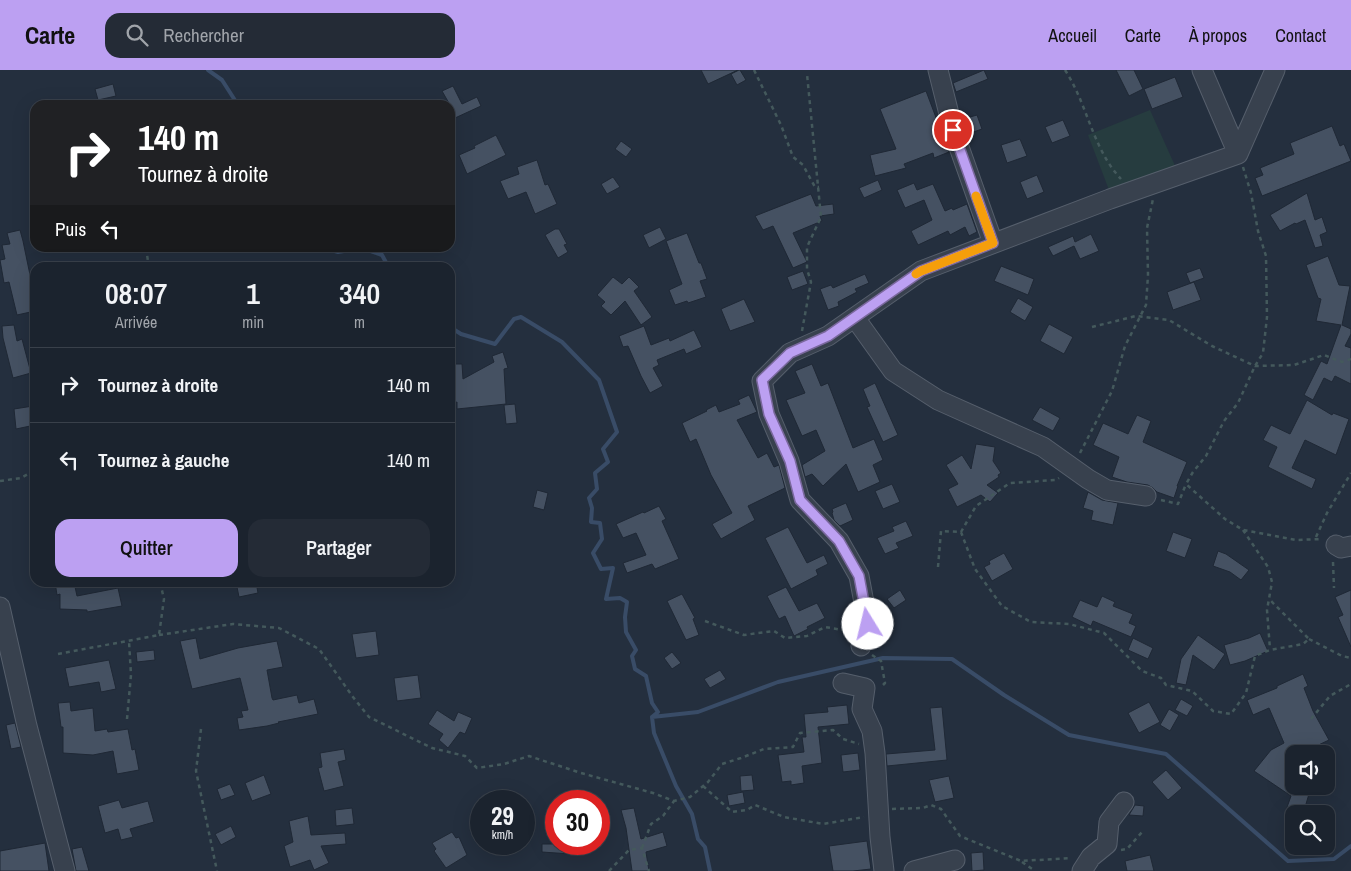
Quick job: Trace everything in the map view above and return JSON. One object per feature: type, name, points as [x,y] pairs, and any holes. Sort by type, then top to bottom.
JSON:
[{"type":"street","points":[[938,70],[953,130],[993,243]]},
{"type":"street","points":[[1202,70],[1238,154]]},
{"type":"street","points":[[861,646],[868,624],[859,576],[839,541],[800,500],[790,461],[769,414],[762,380],[790,353],[828,336],[921,271],[1132,191],[1238,154],[1275,70]]},
{"type":"street","points":[[855,318],[893,371],[938,400],[1043,448],[1107,490],[1146,496]]},
{"type":"street","points":[[0,608],[6,662],[65,871]]},
{"type":"street","points":[[843,683],[865,688],[862,709],[872,731],[875,750],[878,813],[884,871]]},
{"type":"street","points":[[1087,864],[1107,844],[1109,822],[1124,802]]},
{"type":"street","points":[[914,871],[955,860]]},
{"type":"path","points":[[754,70],[781,125],[793,157],[803,165],[815,187],[818,188]]},
{"type":"path","points":[[1065,70],[1078,93],[1100,150],[1116,173],[1132,191]]},
{"type":"path","points":[[794,351],[804,327],[811,282],[807,269],[806,247],[821,217],[807,74]]},
{"type":"path","points":[[1146,496],[1178,504],[1186,484],[1206,456],[1224,421],[1238,403],[1263,353],[1267,317],[1266,256],[1258,231],[1251,193],[1238,154]]},
{"type":"path","points":[[1141,316],[1146,306],[1148,276],[1147,228],[1156,183]]},
{"type":"path","points":[[1092,327],[1136,316],[1169,320],[1212,346],[1255,366],[1294,365],[1324,355],[1342,362],[1351,360]]},
{"type":"path","points":[[0,481],[21,478],[30,473]]},
{"type":"path","points":[[1316,538],[1327,513],[1351,473]]},
{"type":"path","points":[[1186,484],[1225,519],[1243,530],[1296,540],[1320,538],[1343,545],[1332,557],[1334,588]]},
{"type":"path","points":[[1243,530],[1268,567],[1272,582],[1267,610],[1270,650]]},
{"type":"path","points":[[960,532],[975,569],[1002,606],[1031,622],[1069,624],[1104,633],[1142,671],[1161,678],[1166,685],[1192,691],[1213,711],[1231,714],[1246,693],[1255,656],[1270,650],[1303,644],[1309,639]]},
{"type":"path","points":[[159,635],[164,599],[161,587]]},
{"type":"path","points":[[1269,599],[1309,639],[1342,656],[1351,658]]},
{"type":"path","points":[[705,621],[744,635],[774,631],[785,638],[807,636],[826,627],[854,631],[864,651],[881,661],[885,683],[878,690],[865,688]]},
{"type":"path","points":[[58,654],[159,635],[233,624],[280,628],[320,649],[370,718],[432,748],[465,756],[477,768],[504,764],[529,756],[674,801],[690,797],[708,782],[722,764],[764,749],[793,747],[800,733],[833,730],[843,739],[875,750]]},
{"type":"path","points":[[127,719],[132,675],[129,641]]},
{"type":"path","points":[[1311,719],[1330,696],[1351,685]]},
{"type":"path","points":[[201,729],[196,771],[217,871]]},
{"type":"path","points":[[703,786],[732,812],[747,810],[755,805],[784,817],[823,824],[878,813],[923,808],[931,805],[941,809],[960,836],[1021,861],[1034,871]]},
{"type":"path","points":[[649,871],[642,848],[651,824],[663,816],[674,801]]},
{"type":"path","points":[[1118,851],[1127,849],[1142,832]]},
{"type":"path","points":[[609,871],[629,850],[642,848]]},
{"type":"path","points":[[1021,861],[1087,864]]},
{"type":"green space","points":[[1150,110],[1176,168],[1109,190],[1088,135]]},
{"type":"building","points":[[701,70],[738,70],[708,84]]},
{"type":"building","points":[[739,70],[746,80],[737,85],[731,74]]},
{"type":"building","points":[[984,70],[988,79],[956,92],[953,83]]},
{"type":"building","points":[[1116,70],[1134,70],[1143,89],[1129,96]]},
{"type":"building","points":[[1175,77],[1183,97],[1152,109],[1144,89]]},
{"type":"building","points":[[113,84],[116,96],[98,100],[95,89]]},
{"type":"building","points":[[453,86],[462,104],[477,97],[481,106],[455,118],[455,100],[447,100],[442,91]]},
{"type":"building","points":[[926,91],[949,152],[934,158],[933,153],[904,164],[906,168],[875,176],[870,155],[896,149],[880,109]]},
{"type":"building","points":[[977,115],[982,129],[968,134],[963,119]]},
{"type":"building","points":[[1063,120],[1070,136],[1052,143],[1045,127]]},
{"type":"building","points":[[1332,126],[1340,146],[1344,144],[1351,161],[1262,196],[1255,178],[1263,175],[1260,168],[1294,154],[1290,143]]},
{"type":"building","points":[[496,135],[506,155],[467,174],[459,155]]},
{"type":"building","points":[[1020,139],[1027,156],[1007,163],[1001,145]]},
{"type":"building","points":[[621,141],[632,149],[626,157],[615,149]]},
{"type":"building","points":[[537,160],[545,185],[548,184],[557,204],[535,214],[526,192],[508,199],[500,181],[519,174],[517,167]]},
{"type":"building","points":[[1037,175],[1044,192],[1027,199],[1020,182]]},
{"type":"building","points":[[613,177],[620,187],[607,194],[601,184]]},
{"type":"building","points":[[878,180],[882,190],[864,198],[859,188]]},
{"type":"building","points":[[914,183],[917,190],[933,184],[945,211],[967,204],[977,232],[969,236],[965,227],[950,235],[948,231],[918,245],[911,231],[932,220],[924,200],[905,208],[897,190]]},
{"type":"building","points":[[1307,193],[1315,220],[1322,217],[1327,232],[1320,235],[1323,246],[1315,248],[1305,220],[1280,231],[1270,215]]},
{"type":"building","points":[[811,194],[816,206],[833,204],[834,214],[820,216],[822,221],[793,233],[807,262],[793,268],[773,226],[763,230],[755,216]]},
{"type":"building","points":[[660,227],[666,239],[649,248],[643,235]]},
{"type":"building","points":[[555,229],[559,229],[567,244],[564,245],[568,252],[558,258],[545,235]]},
{"type":"building","points":[[20,230],[30,275],[30,312],[17,315],[9,282],[4,283],[0,260],[5,259],[2,245],[10,244],[7,233]]},
{"type":"building","points":[[687,233],[707,279],[700,281],[706,297],[675,305],[669,290],[682,284],[666,241]]},
{"type":"building","points":[[1091,234],[1099,251],[1080,259],[1074,246],[1053,256],[1048,247],[1073,236],[1075,242]]},
{"type":"building","points":[[1328,256],[1339,285],[1350,286],[1342,325],[1351,329],[1351,334],[1345,346],[1351,348],[1351,384],[1335,376],[1332,382],[1324,378],[1313,400],[1304,395],[1321,361],[1327,364],[1341,325],[1316,321],[1321,299],[1318,298],[1306,265]]},
{"type":"building","points":[[1001,266],[1034,279],[1028,295],[994,281]]},
{"type":"building","points":[[1200,268],[1204,278],[1190,283],[1186,273]]},
{"type":"building","points":[[803,271],[808,284],[792,290],[787,277]]},
{"type":"building","points":[[865,274],[869,283],[855,289],[857,292],[838,302],[839,306],[828,310],[820,289],[831,285],[833,288]]},
{"type":"building","points":[[613,277],[622,284],[629,277],[639,287],[634,291],[652,317],[641,325],[625,301],[611,315],[601,306],[605,302],[597,295]]},
{"type":"building","points":[[1194,282],[1201,300],[1173,310],[1167,292]]},
{"type":"building","points":[[1018,298],[1033,307],[1025,321],[1010,312]]},
{"type":"building","points":[[744,299],[755,322],[730,331],[721,309]]},
{"type":"building","points":[[1049,324],[1073,337],[1064,354],[1040,341]]},
{"type":"building","points":[[14,325],[17,341],[22,339],[30,373],[13,378],[3,338],[2,326]]},
{"type":"building","points":[[644,326],[651,345],[669,338],[670,341],[694,330],[702,347],[686,354],[684,349],[657,360],[659,365],[653,368],[663,386],[650,393],[628,346],[623,347],[619,336]]},
{"type":"building","points":[[503,352],[508,368],[504,369],[506,404],[457,409],[457,402],[455,403],[455,364],[462,364],[463,379],[494,362],[492,356]]},
{"type":"building","points":[[812,364],[821,386],[828,383],[853,448],[874,439],[883,460],[873,465],[880,482],[858,492],[846,464],[823,486],[812,474],[805,477],[802,465],[825,451],[816,430],[802,436],[786,400],[805,393],[795,371]]},
{"type":"building","points":[[875,383],[898,435],[883,442],[867,407],[870,406],[863,389]]},
{"type":"building","points":[[749,395],[757,412],[737,420],[758,458],[767,453],[774,467],[779,465],[785,488],[748,506],[755,520],[721,539],[712,524],[732,513],[711,475],[696,439],[690,442],[682,423],[716,405],[719,412],[740,404],[738,400]]},
{"type":"building","points":[[1307,400],[1332,415],[1333,413],[1349,419],[1336,455],[1305,440],[1292,468],[1316,479],[1312,489],[1268,467],[1277,447],[1263,440],[1271,425],[1290,434]]},
{"type":"building","points":[[515,404],[517,423],[506,424],[504,405]]},
{"type":"building","points":[[30,406],[30,426],[16,429],[14,409]]},
{"type":"building","points":[[1040,407],[1060,418],[1053,431],[1032,420]]},
{"type":"building","points":[[1137,415],[1151,421],[1143,442],[1187,462],[1174,498],[1157,492],[1148,485],[1127,482],[1112,477],[1119,457],[1093,445],[1103,423],[1128,434]]},
{"type":"building","points":[[976,444],[995,447],[993,461],[1001,473],[998,475],[999,477],[987,485],[998,493],[990,502],[981,495],[957,507],[948,489],[958,484],[946,465],[962,455],[971,469]]},
{"type":"building","points":[[892,484],[900,502],[883,509],[875,491]]},
{"type":"building","points":[[537,490],[548,493],[544,510],[533,507]]},
{"type":"building","points":[[1088,492],[1102,500],[1118,503],[1113,525],[1091,520],[1093,511],[1083,508]]},
{"type":"building","points":[[846,503],[853,520],[840,526],[834,520],[832,509]]},
{"type":"building","points":[[659,506],[666,519],[662,521],[679,559],[655,569],[652,564],[627,573],[623,563],[646,555],[636,533],[623,538],[616,524]]},
{"type":"building","points":[[906,521],[913,536],[896,543],[899,548],[885,554],[877,538],[894,531],[892,527]]},
{"type":"building","points":[[788,527],[807,563],[824,555],[828,564],[816,570],[818,575],[791,589],[765,538]]},
{"type":"building","points":[[1173,532],[1192,539],[1185,558],[1166,551]]},
{"type":"building","points":[[1218,551],[1226,554],[1249,570],[1241,580],[1230,572],[1213,566]]},
{"type":"building","points":[[1004,553],[1013,569],[992,581],[984,567],[990,564],[989,561]]},
{"type":"building","points":[[56,587],[75,587],[77,596],[118,588],[122,606],[87,612],[87,610],[60,609],[60,594],[57,595]]},
{"type":"building","points":[[237,587],[257,587],[258,593],[239,597]]},
{"type":"building","points":[[786,587],[799,611],[817,603],[825,618],[794,636],[785,616],[779,619],[767,596]]},
{"type":"building","points":[[900,590],[906,600],[894,608],[887,599]]},
{"type":"building","points":[[1351,590],[1351,647],[1338,617],[1343,615],[1335,597]]},
{"type":"building","points":[[682,594],[695,618],[693,619],[699,635],[686,640],[667,601]]},
{"type":"building","points":[[1102,596],[1115,602],[1113,606],[1133,614],[1129,623],[1136,626],[1131,637],[1093,621],[1091,626],[1072,617],[1080,600],[1097,607]]},
{"type":"building","points":[[376,631],[379,655],[356,658],[352,634]]},
{"type":"building","points":[[1260,633],[1268,651],[1230,665],[1224,645]]},
{"type":"building","points":[[1198,635],[1225,654],[1214,670],[1193,655],[1186,685],[1176,683],[1181,659]]},
{"type":"building","points":[[196,638],[200,659],[238,648],[277,641],[283,667],[267,670],[273,700],[297,695],[299,703],[314,699],[318,714],[267,726],[239,730],[237,718],[243,717],[241,711],[248,710],[240,678],[192,689],[180,641]]},
{"type":"building","points":[[1133,638],[1153,648],[1148,659],[1128,650]]},
{"type":"building","points":[[154,650],[155,660],[137,662],[136,652]]},
{"type":"building","points":[[672,652],[681,663],[672,669],[664,658]]},
{"type":"building","points":[[109,660],[116,689],[101,692],[99,682],[69,687],[65,668]]},
{"type":"building","points":[[720,670],[726,679],[710,688],[704,679]]},
{"type":"building","points":[[1303,674],[1308,686],[1304,688],[1313,711],[1329,740],[1318,745],[1285,745],[1285,792],[1254,771],[1271,750],[1284,743],[1269,708],[1253,715],[1247,700],[1277,688],[1277,686]]},
{"type":"building","points":[[418,675],[421,698],[397,701],[394,678]]},
{"type":"building","points":[[1181,699],[1193,706],[1187,716],[1175,710]]},
{"type":"building","points":[[70,702],[71,711],[93,708],[95,731],[107,729],[108,732],[128,729],[132,750],[135,749],[139,770],[117,774],[113,751],[93,755],[63,753],[63,727],[61,727],[58,703]]},
{"type":"building","points":[[1149,702],[1160,722],[1139,733],[1128,713]]},
{"type":"building","points":[[847,705],[849,724],[818,727],[822,763],[802,766],[804,783],[791,785],[791,781],[782,782],[778,755],[804,752],[802,737],[806,737],[804,714],[828,712],[827,707]]},
{"type":"building","points":[[942,707],[947,760],[887,766],[886,754],[935,750],[930,708]]},
{"type":"building","points":[[1169,709],[1179,715],[1170,731],[1160,725]]},
{"type":"building","points":[[437,710],[454,721],[458,712],[472,718],[465,734],[460,732],[448,748],[439,740],[443,734],[428,724]]},
{"type":"building","points":[[15,723],[21,747],[11,749],[6,725]]},
{"type":"building","points":[[344,749],[346,760],[338,762],[344,786],[324,791],[318,768],[322,767],[320,753]]},
{"type":"building","points":[[858,753],[860,770],[843,772],[841,755]]},
{"type":"building","points":[[1166,770],[1182,788],[1168,800],[1152,782]]},
{"type":"building","points":[[264,775],[271,794],[252,801],[245,783]]},
{"type":"building","points":[[752,775],[754,790],[741,791],[740,776]]},
{"type":"building","points":[[949,776],[954,798],[935,802],[929,780]]},
{"type":"building","points":[[230,784],[235,795],[221,800],[217,789]]},
{"type":"building","points":[[743,792],[745,803],[729,806],[727,795]]},
{"type":"building","points":[[1290,795],[1309,795],[1306,805],[1288,805],[1291,796]]},
{"type":"building","points":[[119,800],[122,808],[148,801],[154,822],[130,829],[133,837],[121,840],[118,829],[105,833],[98,806]]},
{"type":"building","points":[[1135,805],[1144,806],[1143,816],[1129,815]]},
{"type":"building","points":[[352,808],[354,824],[336,826],[335,810]]},
{"type":"building","points":[[634,808],[641,839],[663,832],[667,846],[646,852],[649,871],[632,871],[626,828],[621,810]]},
{"type":"building","points":[[308,816],[311,835],[345,833],[346,844],[321,846],[329,863],[314,870],[310,860],[290,867],[284,846],[293,842],[289,821]]},
{"type":"building","points":[[231,826],[236,837],[221,845],[215,834]]},
{"type":"building","points":[[452,832],[456,838],[459,837],[467,855],[446,868],[434,851],[436,849],[432,843]]},
{"type":"building","points":[[867,841],[871,869],[833,871],[829,846]]},
{"type":"building","points":[[45,843],[49,871],[0,871],[0,851]]},
{"type":"building","points":[[542,844],[545,844],[545,852],[542,852]]},
{"type":"building","points":[[82,847],[89,871],[76,871],[72,849]]},
{"type":"building","points":[[983,852],[984,870],[972,871],[971,853]]},
{"type":"building","points":[[1150,855],[1154,871],[1127,871],[1125,861]]},
{"type":"waterway","points":[[208,70],[222,80],[235,100]]},
{"type":"waterway","points":[[373,252],[382,255],[386,262]]},
{"type":"waterway","points":[[455,330],[461,334],[495,344],[514,319],[521,317],[562,342],[599,380],[617,432],[603,449],[608,462],[595,473],[597,489],[589,498],[592,508],[591,522],[600,523],[602,539],[593,553],[601,569],[613,568],[606,599],[620,598],[627,602],[626,632],[636,650],[632,656],[635,669],[646,676],[652,703],[658,712],[652,717],[654,733],[676,786],[692,814],[698,839],[705,847],[710,871]]},
{"type":"waterway","points":[[652,717],[698,712],[778,682],[883,658],[952,659],[1004,695],[1069,735],[1166,754],[1288,861],[1334,859],[1351,846]]},
{"type":"slow traffic","points":[[916,274],[993,243],[976,196]]},
{"type":"route","points":[[868,624],[859,576],[839,541],[800,500],[790,461],[769,414],[762,380],[790,353],[828,336],[921,271],[993,243],[953,130]]}]
